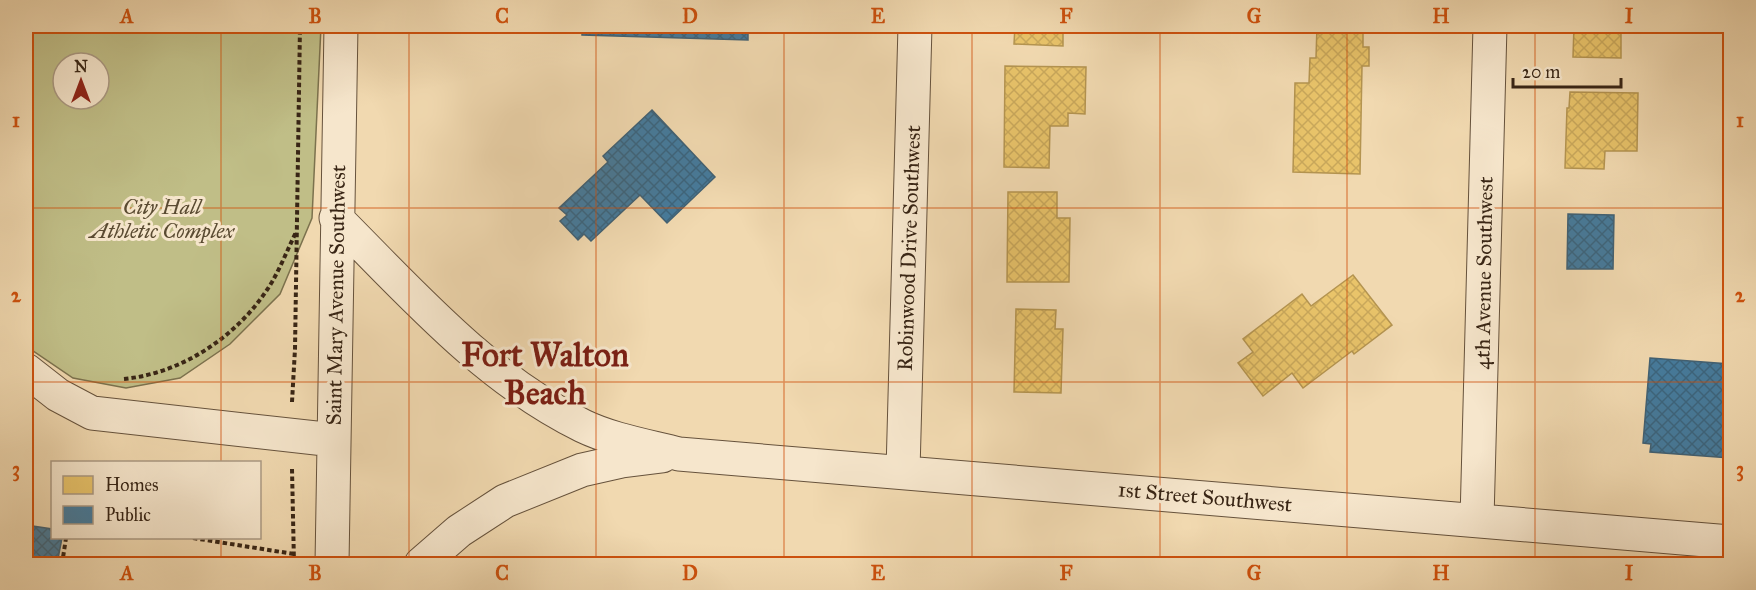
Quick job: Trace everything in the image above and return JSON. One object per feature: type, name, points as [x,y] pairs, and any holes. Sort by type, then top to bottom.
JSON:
[{"type":"street","name":"Saint Mary Avenue Southwest","points":[[332,564],[341,26]]},
{"type":"street","name":"Robinwood Drive Southwest","points":[[903,471],[915,26]]},
{"type":"street","name":"4th Avenue Southwest","points":[[1477,520],[1490,26]]},
{"type":"street","name":"1st Street Southwest","points":[[336,218],[433,315],[494,370],[527,394],[584,427],[623,440],[679,454],[1731,542]]},
{"type":"street","points":[[26,370],[58,395],[92,413],[334,440]]},
{"type":"street","name":"1st Street Southwest","points":[[421,564],[459,531],[506,501],[582,470],[622,461],[679,454]]},
{"type":"path","points":[[294,564],[291,435],[296,349],[300,26]]},
{"type":"path","points":[[117,379],[170,369],[219,341],[245,316],[271,283],[297,230]]},
{"type":"path","points":[[62,564],[66,539]]},
{"type":"path","points":[[205,539],[294,554]]},
{"type":"green space","name":"City Hall Athletic Complex","points":[[26,26],[321,26],[312,218],[280,294],[230,344],[180,378],[126,388],[73,378],[26,346]]},
{"type":"building: Homes","points":[[1015,26],[1063,26],[1063,46],[1014,44]]},
{"type":"building: Homes","points":[[1317,26],[1363,26],[1363,47],[1369,47],[1369,66],[1362,66],[1360,174],[1293,172],[1295,83],[1309,83],[1310,58],[1316,58]]},
{"type":"building: Homes","points":[[1574,26],[1621,26],[1621,58],[1573,57]]},
{"type":"building: Homes","points":[[1005,66],[1086,67],[1085,114],[1068,113],[1068,126],[1050,126],[1049,168],[1004,167]]},
{"type":"building: Homes","points":[[1570,92],[1638,93],[1637,151],[1605,151],[1604,169],[1565,168],[1567,108],[1569,108]]},
{"type":"building: Homes","points":[[1008,192],[1057,192],[1057,218],[1070,218],[1069,282],[1007,282]]},
{"type":"building: Homes","points":[[1353,275],[1392,325],[1354,354],[1352,351],[1303,388],[1292,373],[1263,396],[1238,363],[1253,352],[1243,339],[1302,294],[1311,306]]},
{"type":"building: Homes","points":[[1016,309],[1056,310],[1055,329],[1063,329],[1061,393],[1014,392]]},
{"type":"building: Public","points":[[582,26],[748,26],[748,40],[582,35]]},
{"type":"building: Public","points":[[652,110],[715,177],[667,223],[640,195],[591,241],[584,234],[578,240],[560,221],[567,215],[559,208],[608,162],[603,156]]},
{"type":"building: Public","points":[[1568,214],[1614,215],[1613,269],[1567,269]]},
{"type":"building: Public","points":[[1650,358],[1730,364],[1730,458],[1650,452],[1651,444],[1643,443]]},
{"type":"building: Public","points":[[26,525],[51,529],[51,539],[62,539],[57,564],[26,564]]},
{"type":"district","name":"Fort Walton Beach","points":[[545,374]]}]
